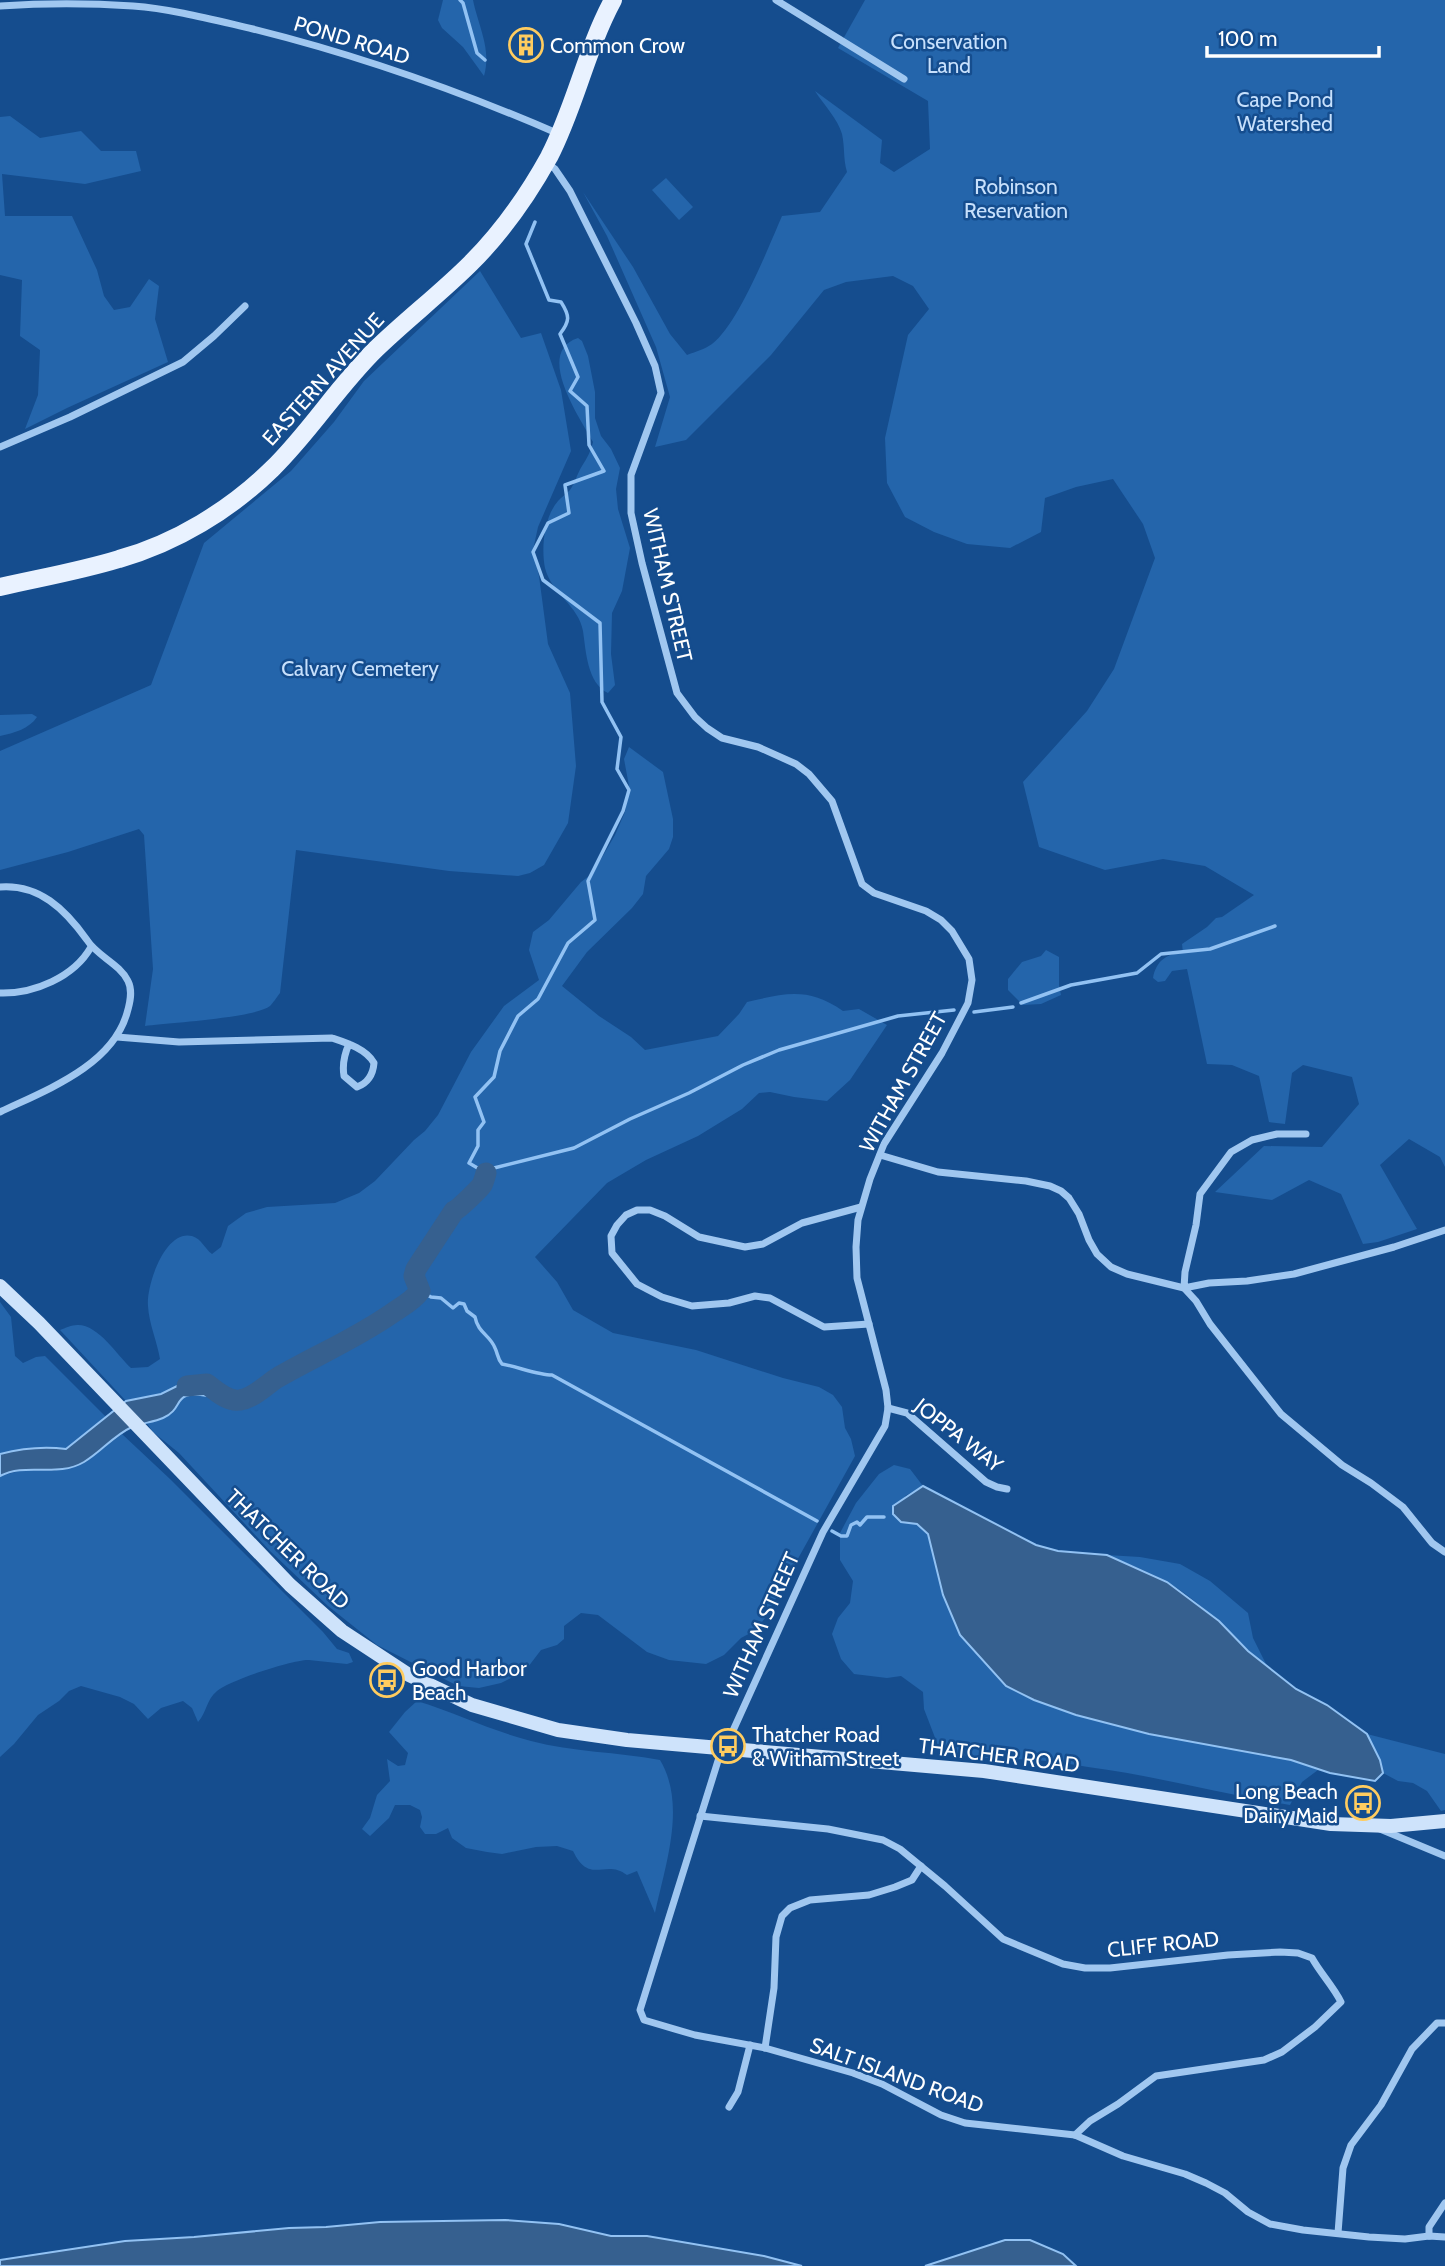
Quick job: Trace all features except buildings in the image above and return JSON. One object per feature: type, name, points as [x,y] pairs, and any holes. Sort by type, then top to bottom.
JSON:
[{"type":"main road","name":"EASTERN AVENUE","points":[[0,587],[119,559],[159,545],[205,521],[248,491],[294,446],[375,349],[472,262],[513,213],[559,134],[584,65],[613,0]]},
{"type":"main road","name":"THATCHER ROAD","points":[[0,1286],[320,1613],[409,1675],[472,1705],[558,1730],[627,1740],[984,1771],[1331,1824],[1373,1826],[1445,1821]]},
{"type":"street","points":[[776,0],[904,79]]},
{"type":"street","name":"POND ROAD","points":[[0,6],[133,6],[239,26],[331,51],[455,92],[559,134]]},
{"type":"street","name":"WITHAM STREET","points":[[545,162],[555,169],[570,191],[625,299],[655,366],[661,393],[631,475],[631,513],[677,693],[695,717],[722,738],[758,747],[796,764],[809,774],[832,801],[862,884],[874,893],[926,911],[941,920],[952,931],[970,959],[972,980],[968,1003],[942,1053],[884,1144],[858,1220],[857,1278],[887,1390],[885,1426],[823,1532],[732,1735],[722,1748]]},
{"type":"street","points":[[0,447],[70,417],[183,362],[245,306]]},
{"type":"street","points":[[0,887],[22,887],[35,891],[66,915],[91,947],[127,979],[130,1002],[117,1037],[104,1051],[60,1082],[0,1112]]},
{"type":"street","points":[[0,993],[19,993],[75,968],[91,947]]},
{"type":"street","points":[[117,1037],[179,1042],[322,1037],[349,1044],[371,1058],[374,1063],[370,1078],[357,1087],[344,1076],[342,1067],[349,1044]]},
{"type":"street","points":[[1306,1134],[1277,1134],[1252,1140],[1231,1152],[1200,1194],[1184,1288],[1281,1414],[1342,1465],[1403,1507],[1432,1543],[1445,1552]]},
{"type":"street","points":[[880,1155],[938,1172],[1050,1186],[1069,1198],[1097,1254],[1111,1267],[1126,1274],[1184,1288],[1294,1274],[1445,1230]]},
{"type":"street","points":[[861,1207],[802,1223],[762,1244],[745,1247],[699,1237],[665,1216],[650,1210],[637,1210],[626,1215],[617,1225],[611,1236],[612,1253],[637,1283],[662,1297],[692,1306],[729,1303],[755,1296],[770,1298],[824,1327],[869,1324]]},
{"type":"street","name":"JOPPA WAY","points":[[888,1408],[907,1413],[986,1482],[1007,1489]]},
{"type":"street","name":"SALT ISLAND ROAD","points":[[722,1748],[640,2010],[644,2020],[695,2035],[765,2048],[882,2084],[941,2115],[965,2123],[1076,2135],[1123,2156],[1206,2183],[1270,2224],[1303,2230],[1405,2239],[1445,2237]]},
{"type":"street","name":"CLIFF ROAD","points":[[701,1816],[860,1834],[883,1840],[900,1849],[921,1866],[1003,1939],[1063,1964],[1085,1968],[1110,1968],[1228,1955],[1297,1953],[1312,1958],[1335,1991],[1340,2002],[1331,2013],[1282,2052],[1264,2060],[1156,2076],[1090,2121],[1076,2135]]},
{"type":"street","points":[[1373,1826],[1445,1856]]},
{"type":"street","points":[[765,2048],[774,1989],[776,1937],[782,1916],[790,1908],[810,1900],[869,1895],[895,1887],[912,1880],[921,1866]]},
{"type":"street","points":[[1338,2233],[1343,2168],[1351,2145],[1381,2105],[1412,2049],[1441,2023]]},
{"type":"street","points":[[729,2107],[738,2092],[750,2045]]},
{"type":"street","points":[[1429,2236],[1429,2227],[1445,2203]]},
{"type":"green space","points":[[443,0],[473,0],[485,47],[484,76],[463,47],[442,28],[438,20]]},
{"type":"green space","points":[[865,0],[1445,0],[1445,1167],[1440,1157],[1409,1139],[1380,1165],[1417,1229],[1363,1244],[1341,1194],[1309,1180],[1272,1200],[1215,1192],[1264,1146],[1322,1147],[1359,1104],[1352,1077],[1303,1065],[1292,1073],[1285,1124],[1269,1122],[1259,1076],[1232,1065],[1207,1064],[1187,969],[1172,971],[1165,981],[1158,982],[1153,978],[1163,959],[1183,953],[1182,944],[1216,918],[1222,917],[1254,895],[1205,866],[1163,859],[1105,870],[1039,847],[1023,782],[1087,711],[1114,669],[1155,558],[1143,524],[1113,479],[1076,487],[1045,498],[1041,532],[1010,548],[967,544],[934,532],[905,517],[887,483],[885,438],[908,335],[929,309],[913,286],[893,276],[846,282],[824,290],[771,355],[686,440],[655,447],[670,397],[656,347],[607,236],[583,192],[633,267],[670,334],[687,355],[712,344],[742,304],[782,216],[820,212],[847,172],[840,128],[815,91],[882,140],[880,163],[894,172],[930,149],[928,101],[838,48]]},
{"type":"green space","points":[[10,116],[40,138],[81,131],[101,151],[136,151],[141,171],[85,184],[2,174],[5,216],[72,216],[97,270],[104,296],[114,310],[130,307],[149,279],[159,286],[155,319],[168,362],[25,429],[38,395],[40,350],[20,336],[22,280],[0,275],[0,117]]},
{"type":"green space","points":[[666,178],[693,207],[679,220],[652,190]]},
{"type":"green space","name":"Calvary Cemetery","points":[[480,271],[521,338],[541,333],[561,390],[571,451],[538,527],[533,550],[548,644],[570,693],[576,766],[568,823],[544,865],[518,876],[449,871],[296,850],[280,993],[271,1005],[229,1017],[145,1026],[153,969],[144,835],[139,829],[0,870],[0,751],[151,685],[204,543],[291,471],[334,422],[364,381]]},
{"type":"green space","points":[[578,338],[588,356],[595,392],[595,418],[601,436],[620,468],[616,489],[618,509],[630,548],[622,591],[612,613],[611,654],[615,685],[608,693],[601,688],[592,674],[580,622],[548,577],[544,560],[545,533],[550,515],[558,501],[572,487],[593,442],[571,402],[560,371],[560,357],[565,346]]},
{"type":"green space","points":[[32,714],[37,717],[30,725],[0,736],[0,715]]},
{"type":"green space","points":[[629,747],[663,772],[673,819],[673,837],[669,849],[646,876],[643,894],[587,952],[562,986],[645,1050],[718,1036],[747,1002],[774,996],[808,995],[843,1011],[859,1009],[887,1025],[850,1080],[827,1101],[770,1092],[759,1093],[742,1109],[698,1136],[646,1160],[607,1183],[535,1257],[557,1282],[573,1310],[613,1333],[696,1350],[819,1387],[833,1395],[842,1407],[845,1428],[855,1456],[765,1618],[756,1630],[741,1638],[724,1655],[706,1664],[669,1660],[647,1652],[598,1615],[581,1613],[564,1626],[564,1639],[557,1645],[541,1650],[528,1667],[513,1677],[479,1688],[458,1686],[377,1645],[328,1606],[270,1551],[179,1453],[153,1432],[146,1422],[164,1418],[172,1413],[180,1399],[191,1394],[197,1376],[161,1394],[126,1401],[60,1330],[75,1325],[85,1326],[107,1341],[131,1368],[148,1367],[160,1359],[149,1313],[150,1286],[159,1261],[173,1241],[182,1236],[192,1236],[212,1254],[221,1247],[228,1226],[246,1213],[267,1207],[335,1203],[359,1193],[375,1181],[425,1131],[438,1115],[471,1052],[504,1006],[539,980],[529,950],[533,932],[549,920],[581,882],[593,873],[615,835],[625,812],[629,786],[624,759]]},
{"type":"green space","points":[[1046,950],[1059,957],[1061,995],[1041,1004],[1023,1005],[1008,990],[1008,979],[1022,962],[1041,956]]},
{"type":"green space","points":[[0,1302],[11,1317],[15,1356],[23,1363],[45,1356],[106,1417],[66,1450],[33,1448],[0,1454]]},
{"type":"green space","points":[[122,1434],[323,1632],[337,1649],[349,1653],[353,1662],[347,1664],[301,1661],[247,1677],[217,1691],[198,1722],[192,1708],[183,1701],[161,1708],[148,1719],[134,1704],[120,1697],[81,1686],[69,1691],[38,1715],[0,1757],[0,1476],[23,1470],[54,1471],[98,1452]]},
{"type":"green space","points":[[894,1465],[910,1469],[923,1486],[905,1496],[901,1522],[917,1524],[928,1534],[960,1635],[1006,1686],[1149,1734],[1291,1760],[1318,1770],[1302,1782],[1290,1805],[1113,1771],[1048,1761],[974,1757],[939,1748],[924,1709],[923,1692],[901,1676],[887,1678],[854,1674],[841,1659],[832,1634],[838,1618],[850,1603],[853,1581],[840,1560],[840,1533],[856,1503],[879,1474]]},
{"type":"green space","points":[[1107,1555],[1180,1564],[1210,1581],[1248,1613],[1253,1638],[1267,1666],[1181,1591],[1152,1574]]},
{"type":"green space","points":[[417,1701],[531,1741],[660,1760],[668,1778],[673,1816],[668,1856],[655,1913],[637,1871],[627,1875],[612,1869],[592,1869],[579,1861],[573,1851],[557,1846],[502,1854],[466,1848],[452,1838],[448,1828],[436,1834],[425,1834],[420,1827],[420,1810],[410,1805],[395,1805],[389,1818],[370,1836],[362,1829],[370,1818],[377,1795],[390,1781],[387,1759],[398,1766],[405,1765],[408,1753],[389,1732]]},
{"type":"green space","points":[[1367,1734],[1445,1754],[1445,1810],[1441,1811],[1427,1791],[1413,1783],[1398,1781],[1383,1773],[1380,1760]]},
{"type":"shaded area","points":[[197,1376],[210,1380],[215,1387],[207,1396],[183,1398],[170,1414],[125,1430],[84,1462],[63,1469],[20,1470],[0,1476],[0,1454],[33,1448],[66,1449],[126,1401],[161,1394]]},
{"type":"shaded area","points":[[923,1486],[1036,1545],[1058,1551],[1107,1555],[1167,1582],[1219,1621],[1248,1651],[1296,1689],[1327,1705],[1367,1734],[1380,1760],[1383,1773],[1375,1781],[1330,1773],[1291,1760],[1149,1734],[1076,1715],[1034,1700],[1006,1686],[960,1635],[943,1595],[928,1534],[917,1524],[901,1522],[893,1514],[893,1506]]},
{"type":"shaded area","points":[[505,2220],[559,2224],[611,2236],[647,2236],[764,2256],[802,2266],[0,2266],[0,2260],[125,2241],[380,2222]]},
{"type":"shaded area","points":[[1005,2240],[1030,2240],[1063,2254],[1076,2266],[925,2266]]},
{"type":"waterway","points":[[460,0],[477,53],[485,60]]},
{"type":"waterway","points":[[535,222],[526,244],[549,300],[561,302],[566,311],[567,322],[560,334],[578,377],[570,391],[587,406],[589,445],[604,471],[565,485],[569,513],[548,523],[533,552],[543,580],[600,623],[602,702],[621,737],[617,769],[629,790],[623,811],[588,881],[595,920],[568,943],[538,999],[518,1016],[500,1051],[494,1077],[475,1097],[484,1122],[478,1130],[478,1146],[469,1163],[486,1173],[494,1168],[574,1148],[779,1050],[898,1016],[954,1010]]},
{"type":"waterway","points":[[1021,1003],[1071,985],[1137,973],[1161,954],[1210,949],[1275,926]]},
{"type":"waterway","points":[[974,1012],[1013,1007]]},
{"type":"waterway","points":[[187,1386],[207,1384],[227,1398],[245,1399],[407,1304],[420,1291],[414,1276],[416,1269],[454,1211],[482,1185],[486,1173]]},
{"type":"waterway","points":[[420,1291],[431,1297],[441,1298],[453,1308],[459,1303],[464,1304],[493,1344],[502,1364],[552,1375],[817,1521]]},
{"type":"waterway","points":[[832,1531],[847,1536],[851,1525],[857,1522],[860,1525],[867,1517],[884,1517]]},
{"type":"place","name":"Common Crow","points":[[526,45]]},
{"type":"place","name":"Good Harbor Beach","points":[[387,1680]]},
{"type":"place","name":"Thatcher Road & Witham Street","points":[[728,1746]]},
{"type":"place","name":"Long Beach Dairy Maid","points":[[1363,1803]]},
{"type":"park label","name":"Conservation Land","points":[[949,53]]},
{"type":"park label","name":"Cape Pond Watershed","points":[[1285,111]]},
{"type":"park label","name":"Robinson Reservation","points":[[1016,198]]}]
